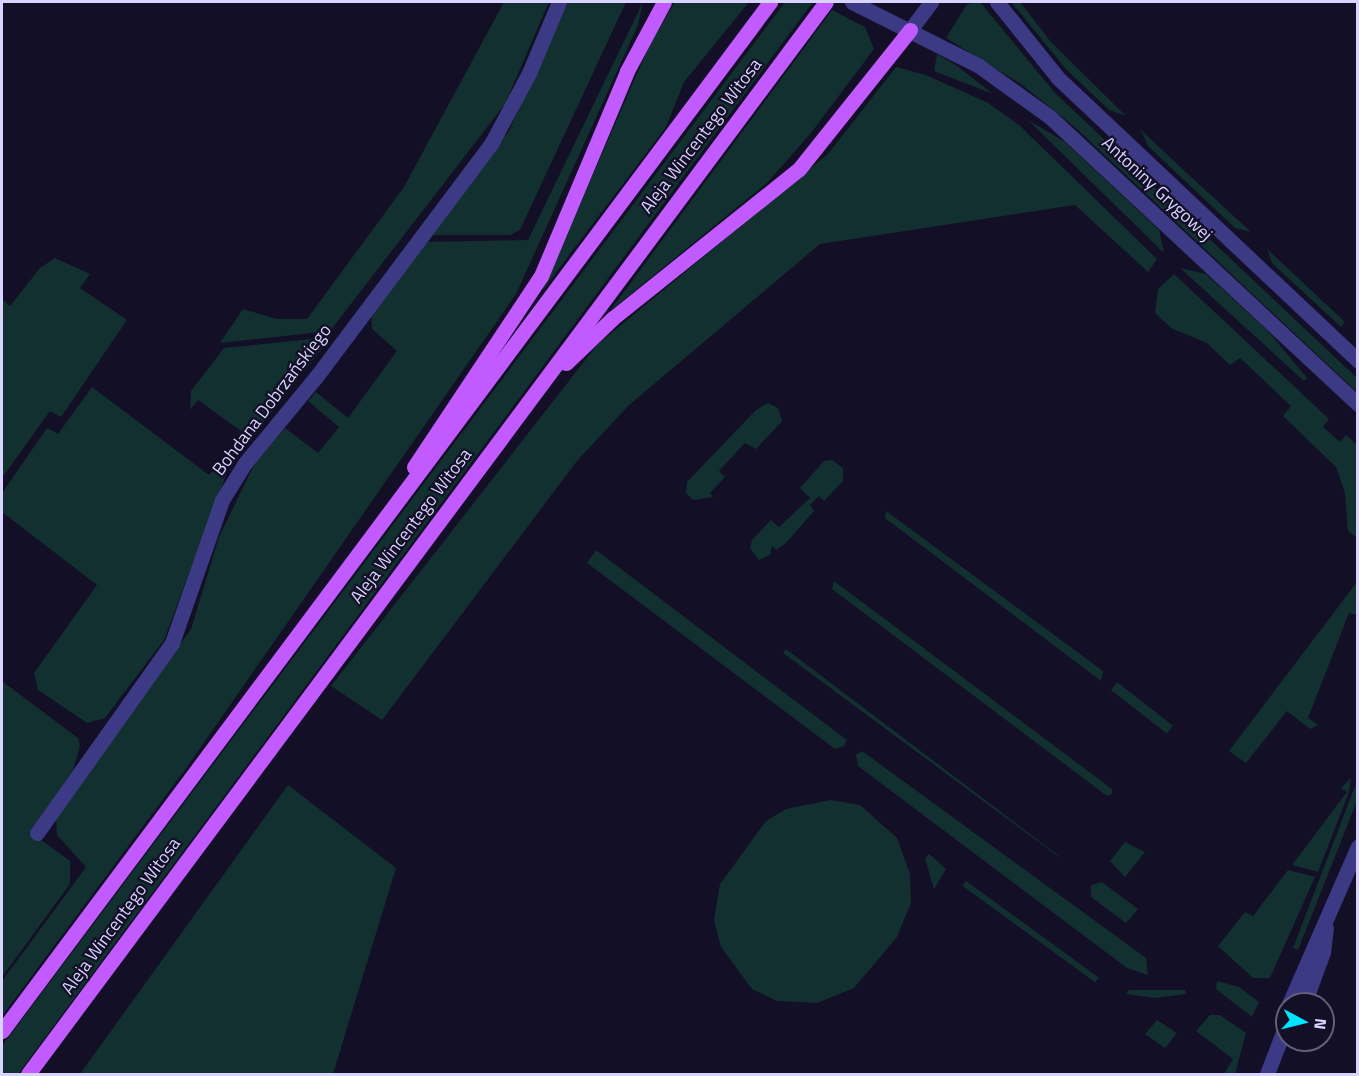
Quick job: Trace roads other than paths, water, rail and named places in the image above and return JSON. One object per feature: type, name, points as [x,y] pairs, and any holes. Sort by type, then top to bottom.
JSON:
[{"type":"main road","points":[[397,502],[427,442],[541,276],[627,71],[664,2]]},
{"type":"main road","name":"Aleja Wincentego Witosa","points":[[2,1031],[770,2]]},
{"type":"main road","name":"Aleja Wincentego Witosa","points":[[28,1074],[826,2]]},
{"type":"main road","points":[[533,394],[613,318],[799,169],[910,30]]},
{"type":"street","name":"Bohdana Dobrzańskiego","points":[[37,833],[172,643],[222,500],[241,469],[490,144],[529,73],[559,2]]},
{"type":"street","name":"Antoniny Grygowej","points":[[852,2],[910,30],[996,77],[1050,117],[1358,404]]},
{"type":"street","points":[[910,30],[932,2]]},
{"type":"street","name":"Antoniny Grygowej","points":[[997,2],[1058,78],[1358,361]]},
{"type":"street","points":[[1308,992],[1323,952],[1326,928],[1358,846]]},
{"type":"street","points":[[1294,992],[1315,939],[1326,928]]},
{"type":"street","points":[[1267,1074],[1276,1052]]}]
